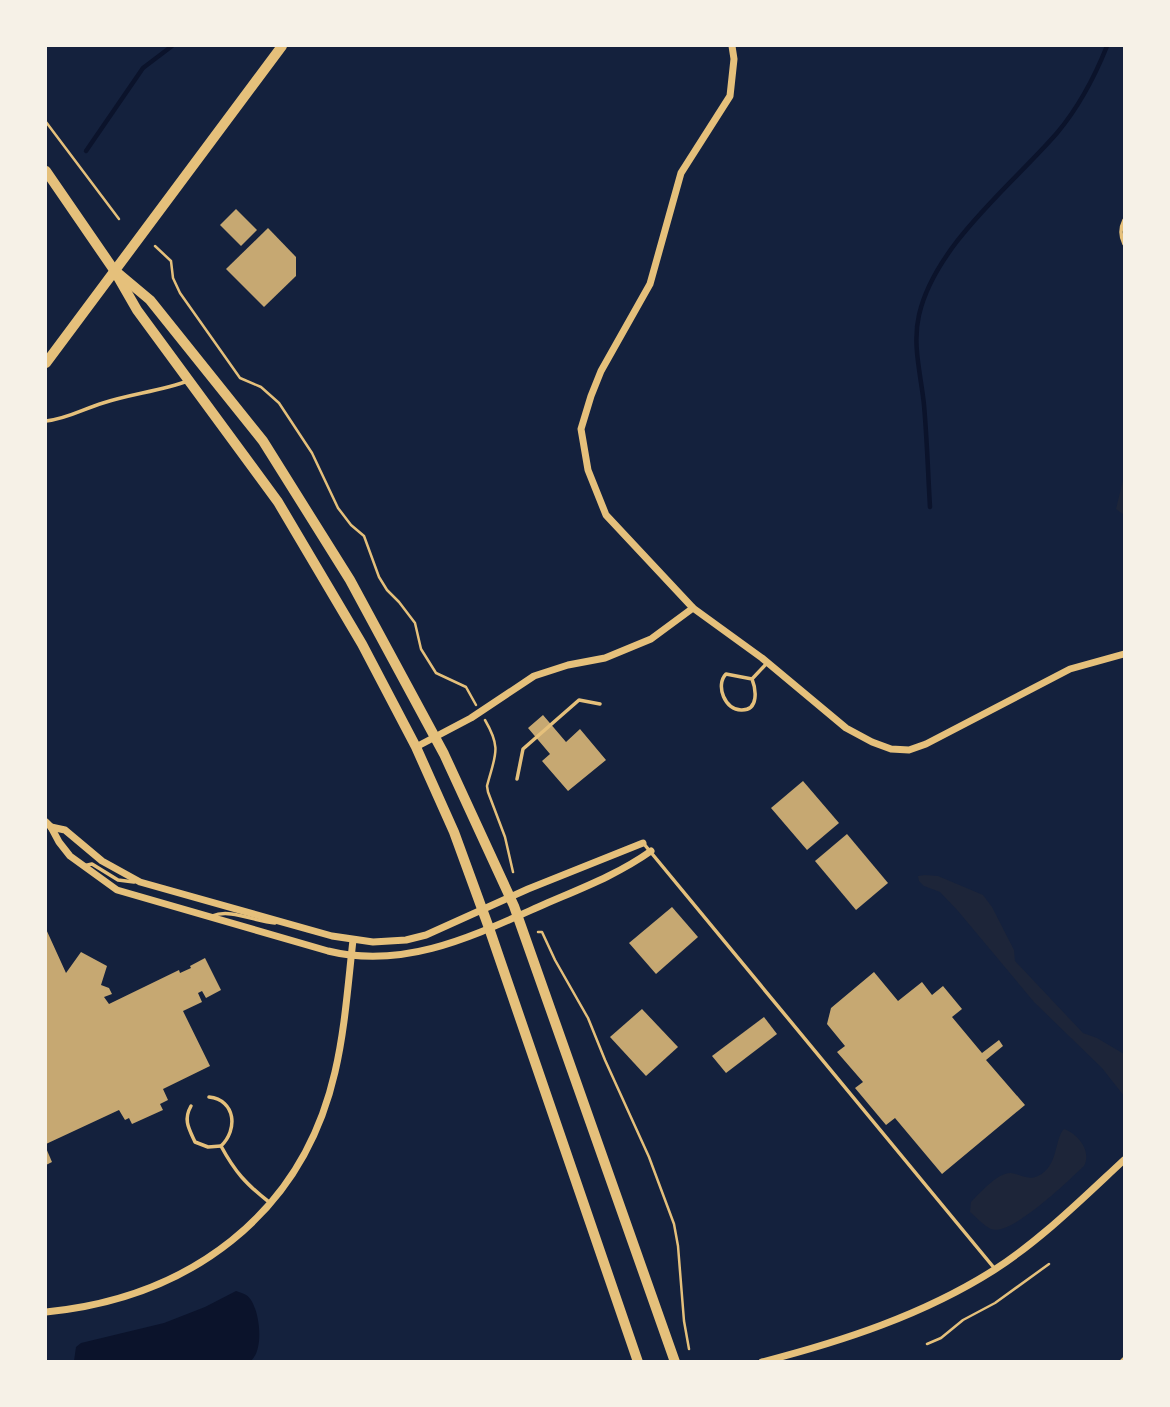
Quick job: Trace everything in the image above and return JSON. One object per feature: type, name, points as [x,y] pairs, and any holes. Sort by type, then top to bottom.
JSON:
[{"type":"main road","points":[[46,363],[282,46]]},
{"type":"main road","points":[[46,171],[114,270],[137,310],[278,502],[362,644],[416,747],[454,832],[489,928],[638,1362]]},
{"type":"main road","points":[[114,270],[149,300],[263,441],[350,580],[435,737],[518,916],[676,1362]]},
{"type":"street","points":[[732,46],[734,59],[730,96],[681,173],[650,284],[601,371],[581,429],[588,470],[606,515],[693,608],[846,727],[891,749],[909,750],[938,738],[1070,669],[1125,654]]},
{"type":"street","points":[[416,747],[481,713],[534,676],[568,665],[605,658],[651,639],[693,608]]},
{"type":"street","points":[[48,825],[65,830],[102,861],[140,881],[353,940],[406,940],[452,925],[510,897],[643,843]]},
{"type":"street","points":[[48,825],[59,842],[83,866],[117,890],[351,956],[379,957],[419,953],[460,941],[626,869],[651,851]]},
{"type":"street","points":[[164,904],[167,890]]},
{"type":"street","points":[[46,1312],[96,1305],[141,1292],[171,1279],[227,1244],[270,1203],[291,1177],[312,1141],[324,1108],[340,1049],[353,940]]},
{"type":"street","points":[[762,1362],[846,1339],[909,1314],[995,1269],[1051,1227],[1125,1160]]},
{"type":"lane","points":[[1125,220],[1121,226],[1121,238],[1125,244]]},
{"type":"lane","points":[[46,421],[60,419],[101,403],[166,389],[190,380]]},
{"type":"lane","points":[[752,679],[767,663]]},
{"type":"lane","points":[[726,674],[752,679],[756,697],[744,710],[731,705],[720,690],[720,683],[726,674]]},
{"type":"lane","points":[[517,779],[523,749],[579,700],[600,705]]},
{"type":"lane","points":[[643,843],[995,1269]]},
{"type":"lane","points":[[83,866],[92,864],[118,880],[140,881]]},
{"type":"lane","points":[[209,917],[226,913],[256,921],[288,924]]},
{"type":"lane","points":[[191,1106],[186,1124],[195,1142],[208,1147],[222,1146],[229,1139],[233,1119],[219,1098],[209,1097]]},
{"type":"lane","points":[[222,1146],[234,1171],[270,1203]]},
{"type":"path","points":[[46,122],[119,219]]},
{"type":"path","points":[[155,246],[171,261],[173,278],[180,292],[240,378],[261,387],[279,403],[312,453],[338,508],[364,536],[387,590],[415,623],[421,649],[436,673],[466,687],[494,735],[498,747],[487,786],[505,837],[506,853],[514,876]]},
{"type":"path","points":[[538,932],[542,932],[588,1018],[649,1157],[674,1224],[689,1349]]},
{"type":"path","points":[[927,1344],[941,1338],[963,1320],[996,1303],[1049,1264]]},
{"type":"path","points":[[1120,1362],[1125,1358]]},
{"type":"shaded area","points":[[1124,476],[1124,515],[1116,509]]},
{"type":"shaded area","points":[[918,876],[938,876],[983,895],[1014,950],[1015,961],[1083,1033],[1124,1054],[1124,1096],[1102,1068],[1034,1002],[940,892],[924,886],[919,881]]},
{"type":"shaded area","points":[[1064,1129],[1082,1144],[1086,1160],[1084,1166],[1054,1194],[1026,1216],[1000,1229],[988,1228],[970,1212],[971,1202],[1001,1176],[1011,1173],[1031,1178],[1045,1172],[1050,1166]]},
{"type":"shaded area","points":[[236,1291],[249,1298],[257,1314],[258,1348],[251,1361],[74,1361],[76,1347],[81,1343],[164,1323]]},
{"type":"building","points":[[236,209],[257,230],[241,246],[220,225]]},
{"type":"building","points":[[268,228],[296,257],[296,276],[264,307],[226,269]]},
{"type":"building","points":[[543,715],[566,742],[580,729],[606,760],[568,791],[542,761],[550,754],[528,728]]},
{"type":"building","points":[[803,781],[839,823],[807,850],[771,808]]},
{"type":"building","points":[[847,834],[888,883],[856,910],[815,861]]},
{"type":"building","points":[[672,907],[698,937],[656,974],[629,943]]},
{"type":"building","points":[[46,929],[66,973],[81,952],[107,966],[101,985],[109,988],[112,994],[104,997],[109,1004],[179,970],[180,973],[191,968],[190,966],[205,958],[221,990],[206,998],[202,991],[198,993],[202,1002],[183,1011],[210,1066],[163,1089],[168,1100],[160,1104],[163,1110],[132,1124],[129,1118],[125,1120],[119,1110],[46,1144]]},
{"type":"building","points":[[874,972],[898,1001],[922,982],[932,995],[943,986],[962,1009],[952,1017],[982,1053],[999,1040],[1003,1046],[986,1060],[1025,1105],[942,1174],[895,1118],[886,1125],[855,1088],[863,1082],[837,1052],[845,1046],[827,1024],[831,1008]]},
{"type":"building","points":[[642,1009],[678,1047],[646,1076],[610,1037]]},
{"type":"building","points":[[764,1017],[777,1034],[726,1073],[712,1056]]},
{"type":"building","points":[[46,1148],[52,1162],[46,1165]]},
{"type":"waterway","points":[[86,151],[143,68],[172,46]]},
{"type":"waterway","points":[[930,507],[925,418],[916,338],[919,315],[928,289],[941,264],[958,241],[1065,123],[1085,91],[1107,46]]}]
